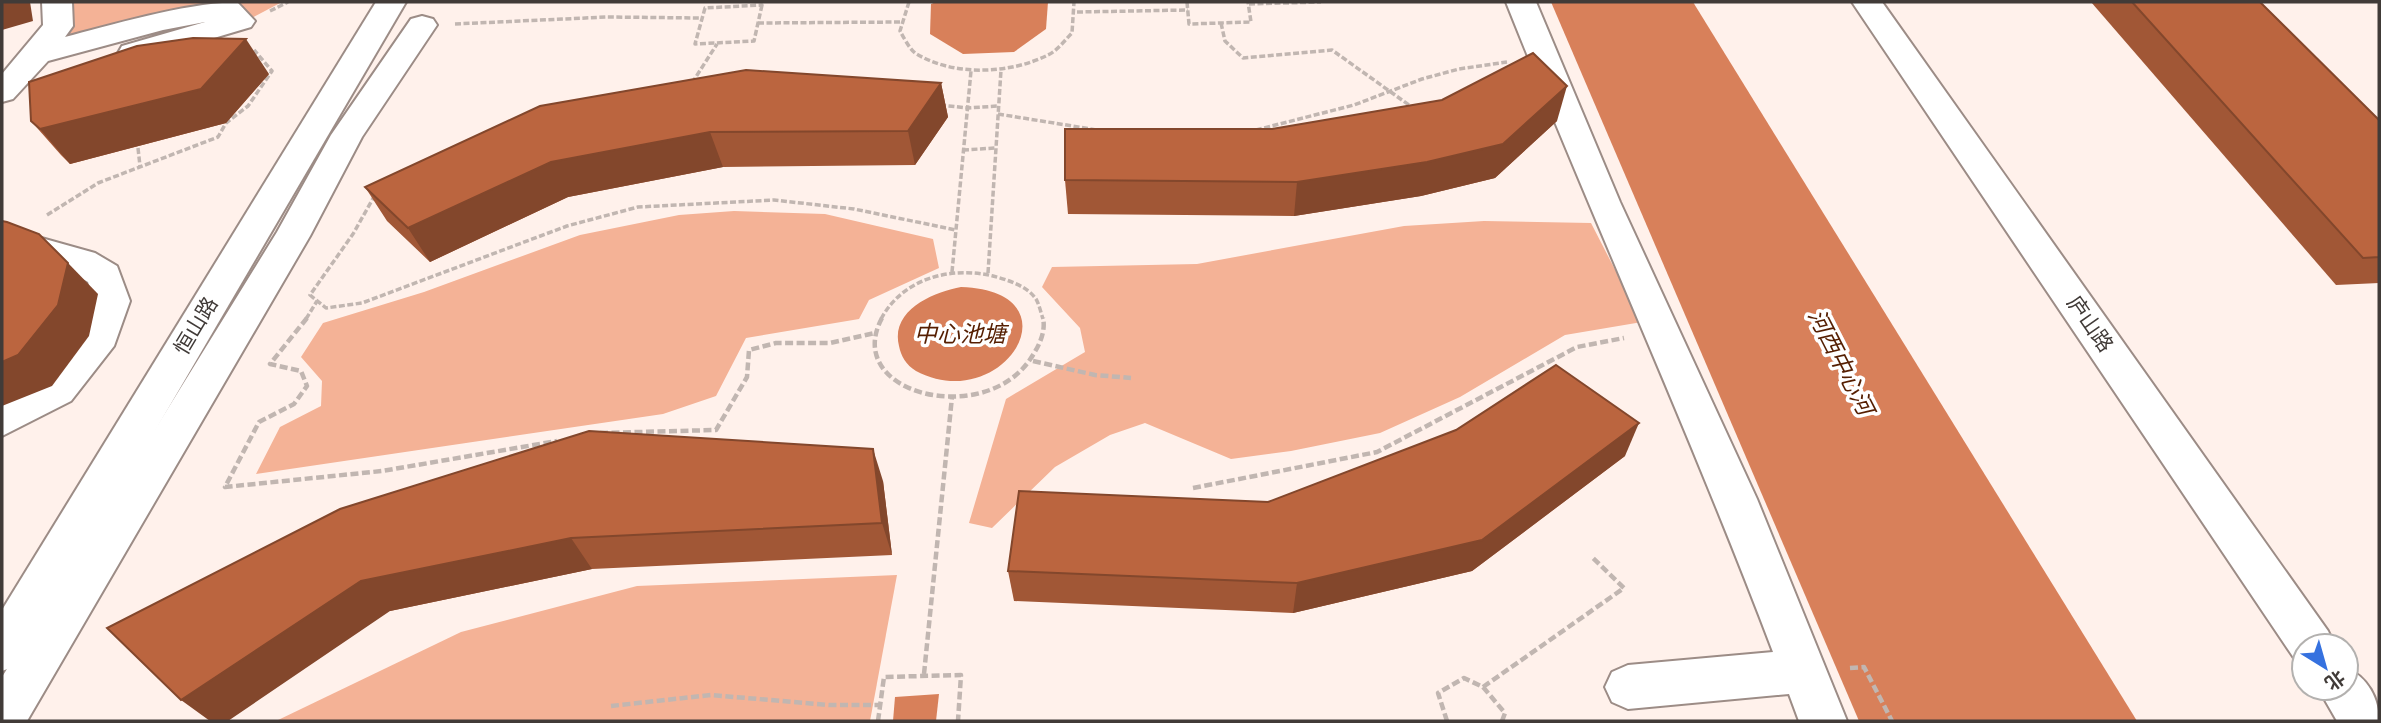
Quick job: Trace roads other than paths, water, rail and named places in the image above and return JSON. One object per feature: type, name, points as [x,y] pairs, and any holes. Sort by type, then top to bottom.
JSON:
[{"type":"street","points":[[2,92],[12,83],[20,68],[37,54],[58,26],[57,2]]},
{"type":"street","name":"恒山路","points":[[2,650],[391,2]]},
{"type":"street","points":[[1521,2],[1659,330],[1736,499],[1823,721]]},
{"type":"street","name":"庐山路","points":[[1867,2],[2302,632]]},
{"type":"street","points":[[37,54],[160,21],[227,9],[240,21],[110,59]]},
{"type":"street","points":[[2,720],[292,236],[347,135],[422,25]]},
{"type":"street","points":[[2,239],[82,262],[104,275],[112,301],[101,335],[57,390],[2,420]]},
{"type":"street","points":[[1628,687],[1803,671]]},
{"type":"street","points":[[2351,702],[2364,721]]},
{"type":"water","points":[[1048,2],[1046,29],[1014,52],[963,54],[930,34],[931,4]]},
{"type":"water","name":"河西中心河","points":[[1551,2],[1693,2],[2137,721],[1859,721]]},
{"type":"water","name":"中心池塘","points":[[961,287],[997,294],[1017,308],[1022,327],[1016,348],[1000,366],[977,378],[948,381],[916,371],[907,363],[900,350],[898,333],[901,322],[916,305],[927,298]]},
{"type":"water","points":[[939,694],[936,721],[893,721],[895,697]]}]
